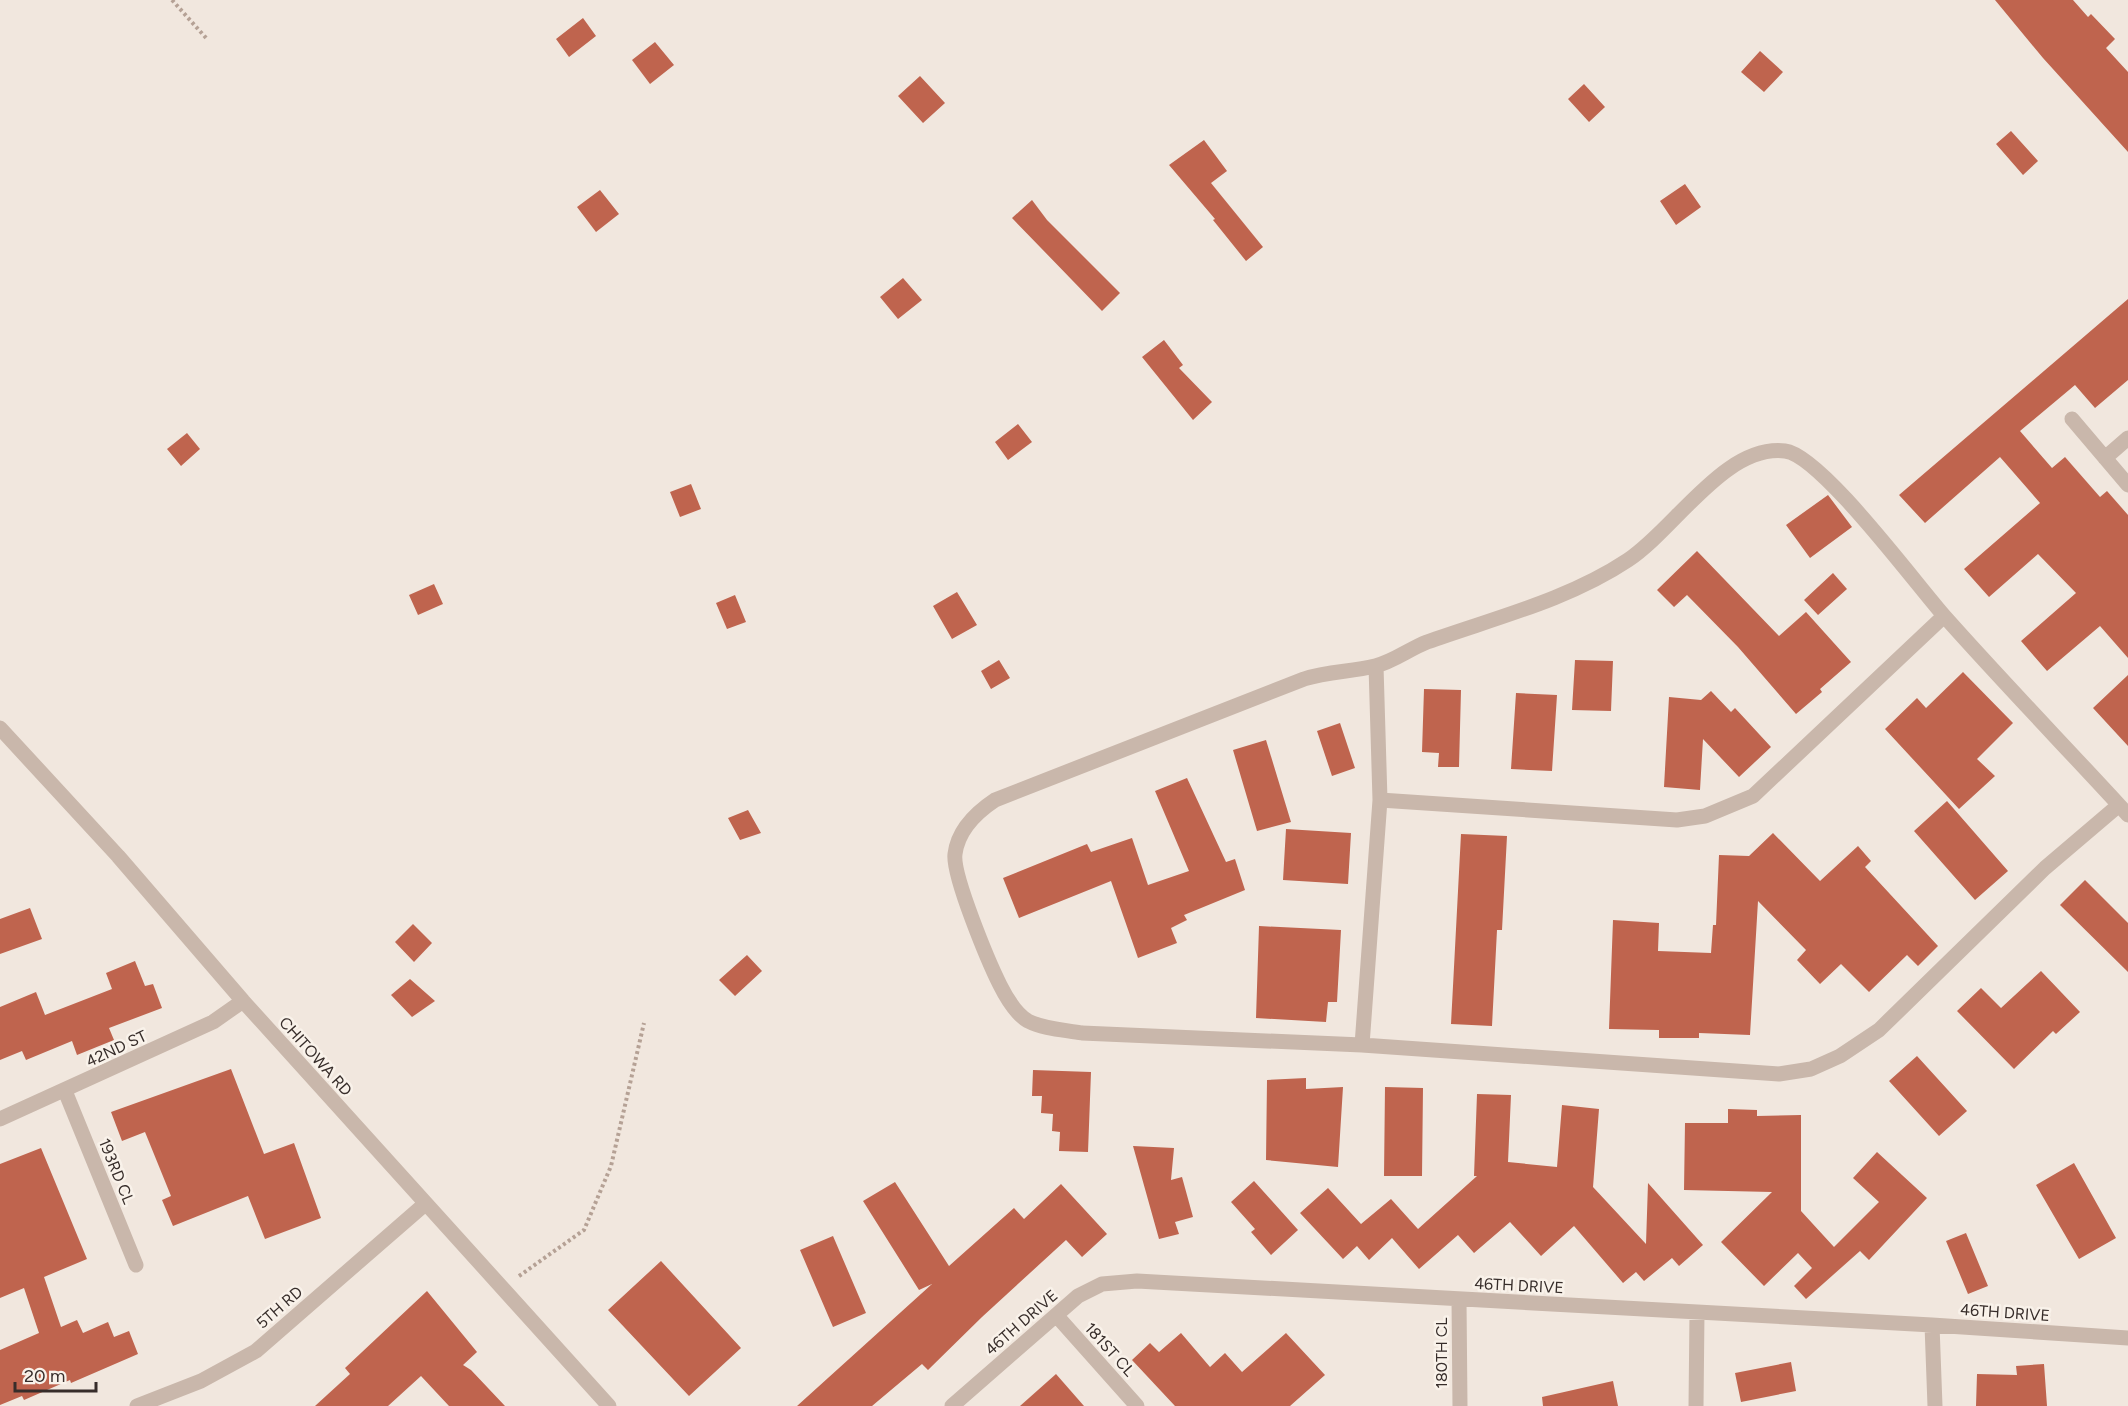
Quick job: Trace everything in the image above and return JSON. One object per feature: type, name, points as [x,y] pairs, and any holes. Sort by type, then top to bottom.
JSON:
[{"type":"street","points":[[2072,419],[2128,485]]},
{"type":"street","points":[[2105,458],[2128,438]]},
{"type":"street","points":[[1789,451],[1824,478],[1874,529],[1944,616],[2123,810],[2044,868],[1879,1030],[1840,1056],[1811,1069],[1779,1074],[1362,1045],[1082,1033],[1028,1020],[1010,1002],[999,983],[958,877],[955,854],[975,813],[995,800],[1325,672],[1376,666],[1422,644],[1580,588],[1655,541],[1716,477],[1752,455],[1789,451]]},
{"type":"street","points":[[1380,800],[1677,820],[1705,816],[1753,796],[1944,616]]},
{"type":"street","points":[[1362,1045],[1380,800],[1376,666]]},
{"type":"street","name":"CHITOWA RD","points":[[0,728],[118,856],[243,1001],[502,1288],[602,1404]]},
{"type":"street","name":"42ND ST","points":[[0,1119],[213,1022],[243,1001]]},
{"type":"street","name":"193RD CL","points":[[65,1091],[136,1264]]},
{"type":"street","name":"5TH RD","points":[[137,1406],[201,1382],[256,1351],[425,1204]]},
{"type":"street","name":"46TH DRIVE","points":[[952,1406],[1078,1296],[1102,1284],[1137,1281],[2128,1338]]},
{"type":"street","name":"180TH CL","points":[[1459,1300],[1460,1406]]},
{"type":"street","points":[[1696,1406],[1697,1313]]},
{"type":"street","name":"181ST CL","points":[[1056,1316],[1137,1406]]},
{"type":"street","points":[[1932,1325],[1935,1406]]},
{"type":"path","points":[[172,0],[207,39]]},
{"type":"path","points":[[502,1288],[584,1230],[611,1166],[644,1023]]},
{"type":"building","points":[[1995,0],[2073,0],[2088,17],[2091,14],[2115,39],[2106,48],[2128,72],[2128,152],[2043,58]]},
{"type":"building","points":[[583,18],[596,36],[569,57],[556,39]]},
{"type":"building","points":[[655,42],[674,65],[650,84],[632,60]]},
{"type":"building","points":[[1760,51],[1783,72],[1764,92],[1741,72]]},
{"type":"building","points":[[920,76],[945,103],[923,123],[898,96]]},
{"type":"building","points":[[1584,84],[1605,107],[1589,122],[1568,99]]},
{"type":"building","points":[[2011,131],[2038,161],[2023,175],[1996,144]]},
{"type":"building","points":[[1204,140],[1227,171],[1211,183],[1263,247],[1246,261],[1213,220],[1215,219],[1169,165]]},
{"type":"building","points":[[1685,184],[1701,207],[1676,225],[1660,201]]},
{"type":"building","points":[[600,190],[619,214],[596,232],[577,207]]},
{"type":"building","points":[[1032,200],[1047,220],[1120,293],[1102,311],[1012,218]]},
{"type":"building","points":[[903,278],[922,300],[898,319],[880,297]]},
{"type":"building","points":[[2128,299],[2128,380],[2095,408],[2075,385],[2020,431],[2052,468],[2065,457],[2100,497],[2107,491],[2128,515],[2128,658],[2100,626],[2047,671],[2021,641],[2076,593],[2038,554],[1989,597],[1964,569],[2040,503],[2000,457],[1925,523],[1899,495]]},
{"type":"building","points":[[1164,340],[1183,365],[1179,368],[1212,402],[1193,420],[1142,357]]},
{"type":"building","points":[[1018,424],[1032,442],[1008,460],[995,442]]},
{"type":"building","points":[[187,433],[200,449],[181,466],[167,449]]},
{"type":"building","points":[[691,484],[701,509],[680,517],[670,492]]},
{"type":"building","points":[[1828,495],[1852,527],[1810,558],[1786,525]]},
{"type":"building","points":[[1697,551],[1779,636],[1806,612],[1851,662],[1820,689],[1822,692],[1796,714],[1738,647],[1687,595],[1674,607],[1657,590]]},
{"type":"building","points":[[1833,573],[1847,589],[1818,615],[1804,600]]},
{"type":"building","points":[[434,584],[443,604],[418,615],[409,595]]},
{"type":"building","points":[[957,592],[977,625],[952,639],[933,606]]},
{"type":"building","points":[[735,595],[746,622],[727,629],[716,603]]},
{"type":"building","points":[[999,660],[1010,678],[991,689],[981,671]]},
{"type":"building","points":[[1575,660],[1613,661],[1611,711],[1572,710]]},
{"type":"building","points":[[1963,672],[2013,723],[1977,759],[1995,776],[1959,809],[1885,729],[1917,698],[1926,708]]},
{"type":"building","points":[[2128,675],[2128,746],[2093,708]]},
{"type":"building","points":[[1424,689],[1461,690],[1459,767],[1438,767],[1439,753],[1422,752]]},
{"type":"building","points":[[1711,691],[1731,712],[1735,708],[1771,747],[1739,777],[1703,739],[1700,790],[1664,787],[1669,697],[1701,700]]},
{"type":"building","points":[[1516,693],[1557,695],[1552,771],[1511,769]]},
{"type":"building","points":[[1340,723],[1355,768],[1332,776],[1317,731]]},
{"type":"building","points":[[1266,740],[1291,822],[1257,831],[1233,750]]},
{"type":"building","points":[[1187,778],[1226,862],[1235,859],[1245,890],[1184,915],[1187,920],[1171,928],[1177,943],[1138,958],[1111,881],[1019,918],[1003,878],[1087,844],[1091,852],[1132,838],[1148,885],[1189,871],[1155,791]]},
{"type":"building","points":[[1947,801],[2008,871],[1975,900],[1914,831]]},
{"type":"building","points":[[748,810],[761,833],[740,840],[728,818]]},
{"type":"building","points":[[1286,829],[1351,833],[1348,884],[1283,880]]},
{"type":"building","points":[[1773,833],[1820,881],[1858,846],[1871,861],[1865,867],[1938,946],[1918,966],[1907,955],[1869,992],[1841,964],[1820,984],[1797,960],[1806,950],[1758,901],[1750,1035],[1699,1033],[1699,1038],[1659,1038],[1659,1030],[1609,1029],[1613,920],[1659,923],[1658,951],[1711,953],[1713,925],[1716,925],[1719,855],[1749,856]]},
{"type":"building","points":[[1461,834],[1507,836],[1502,930],[1497,930],[1492,1026],[1451,1024]]},
{"type":"building","points":[[2085,880],[2128,923],[2128,972],[2060,905]]},
{"type":"building","points":[[30,908],[42,939],[0,954],[0,919]]},
{"type":"building","points":[[413,924],[432,943],[414,962],[395,942]]},
{"type":"building","points":[[1259,926],[1341,930],[1337,1002],[1328,1002],[1326,1022],[1256,1018]]},
{"type":"building","points":[[747,955],[762,971],[735,996],[719,980]]},
{"type":"building","points":[[135,961],[145,986],[153,984],[162,1008],[109,1028],[114,1040],[77,1055],[72,1041],[26,1060],[22,1051],[0,1060],[0,1007],[36,992],[45,1015],[112,989],[106,973]]},
{"type":"building","points":[[2041,971],[2080,1012],[2056,1034],[2053,1031],[2014,1069],[1957,1011],[1981,988],[2001,1008]]},
{"type":"building","points":[[410,979],[435,1001],[412,1017],[391,995]]},
{"type":"building","points":[[1917,1056],[1967,1111],[1939,1136],[1889,1081]]},
{"type":"building","points":[[231,1069],[264,1154],[294,1143],[321,1218],[265,1239],[248,1196],[173,1226],[162,1200],[171,1196],[145,1132],[122,1141],[111,1112]]},
{"type":"building","points":[[1033,1070],[1091,1072],[1088,1152],[1059,1151],[1060,1132],[1052,1131],[1053,1114],[1041,1113],[1042,1096],[1032,1096]]},
{"type":"building","points":[[1306,1078],[1306,1089],[1343,1087],[1338,1167],[1266,1160],[1267,1080]]},
{"type":"building","points":[[1385,1087],[1423,1088],[1422,1176],[1384,1176]]},
{"type":"building","points":[[1477,1094],[1511,1095],[1508,1162],[1557,1167],[1562,1105],[1599,1109],[1593,1187],[1646,1244],[1648,1183],[1703,1245],[1679,1266],[1672,1258],[1644,1281],[1636,1272],[1623,1283],[1574,1226],[1541,1256],[1510,1222],[1474,1253],[1458,1235],[1419,1269],[1392,1238],[1369,1260],[1357,1246],[1343,1259],[1300,1213],[1328,1188],[1361,1224],[1391,1199],[1418,1229],[1477,1176],[1474,1176]]},
{"type":"building","points":[[1728,1109],[1757,1110],[1757,1116],[1801,1115],[1801,1211],[1834,1247],[1879,1202],[1853,1178],[1877,1152],[1927,1198],[1869,1260],[1860,1251],[1806,1299],[1794,1286],[1812,1268],[1798,1253],[1764,1286],[1721,1242],[1772,1192],[1684,1190],[1685,1123],[1728,1123]]},
{"type":"building","points":[[1133,1146],[1174,1148],[1171,1180],[1182,1177],[1193,1217],[1175,1222],[1179,1234],[1159,1239]]},
{"type":"building","points":[[41,1148],[87,1259],[44,1277],[61,1327],[77,1320],[83,1333],[108,1322],[114,1337],[129,1331],[138,1354],[71,1383],[70,1380],[24,1400],[22,1396],[0,1405],[0,1350],[39,1333],[24,1288],[0,1298],[0,1164]]},
{"type":"building","points":[[2074,1163],[2116,1238],[2079,1259],[2036,1185]]},
{"type":"building","points":[[1254,1181],[1298,1230],[1271,1255],[1251,1232],[1255,1229],[1231,1202]]},
{"type":"building","points":[[895,1182],[949,1266],[1014,1208],[1024,1219],[1061,1184],[1107,1234],[1082,1257],[1066,1240],[928,1370],[922,1364],[872,1406],[797,1406],[932,1284],[919,1290],[863,1201]]},
{"type":"building","points":[[1966,1233],[1988,1286],[1968,1294],[1946,1241]]},
{"type":"building","points":[[833,1236],[866,1313],[833,1327],[800,1250]]},
{"type":"building","points":[[661,1261],[741,1348],[689,1396],[608,1310]]},
{"type":"building","points":[[427,1291],[477,1352],[463,1365],[471,1370],[505,1406],[449,1406],[421,1376],[388,1406],[315,1406],[350,1374],[345,1368]]},
{"type":"building","points":[[1181,1333],[1210,1367],[1225,1353],[1242,1372],[1286,1333],[1325,1375],[1290,1406],[1175,1406],[1132,1360],[1150,1343],[1159,1352]]},
{"type":"building","points":[[1791,1362],[1796,1391],[1741,1402],[1735,1373]]},
{"type":"building","points":[[2044,1364],[2047,1406],[1976,1406],[1977,1374],[2017,1375],[2016,1366]]},
{"type":"building","points":[[1056,1374],[1084,1406],[1020,1406]]},
{"type":"building","points":[[1613,1381],[1618,1406],[1543,1406],[1542,1397]]}]
